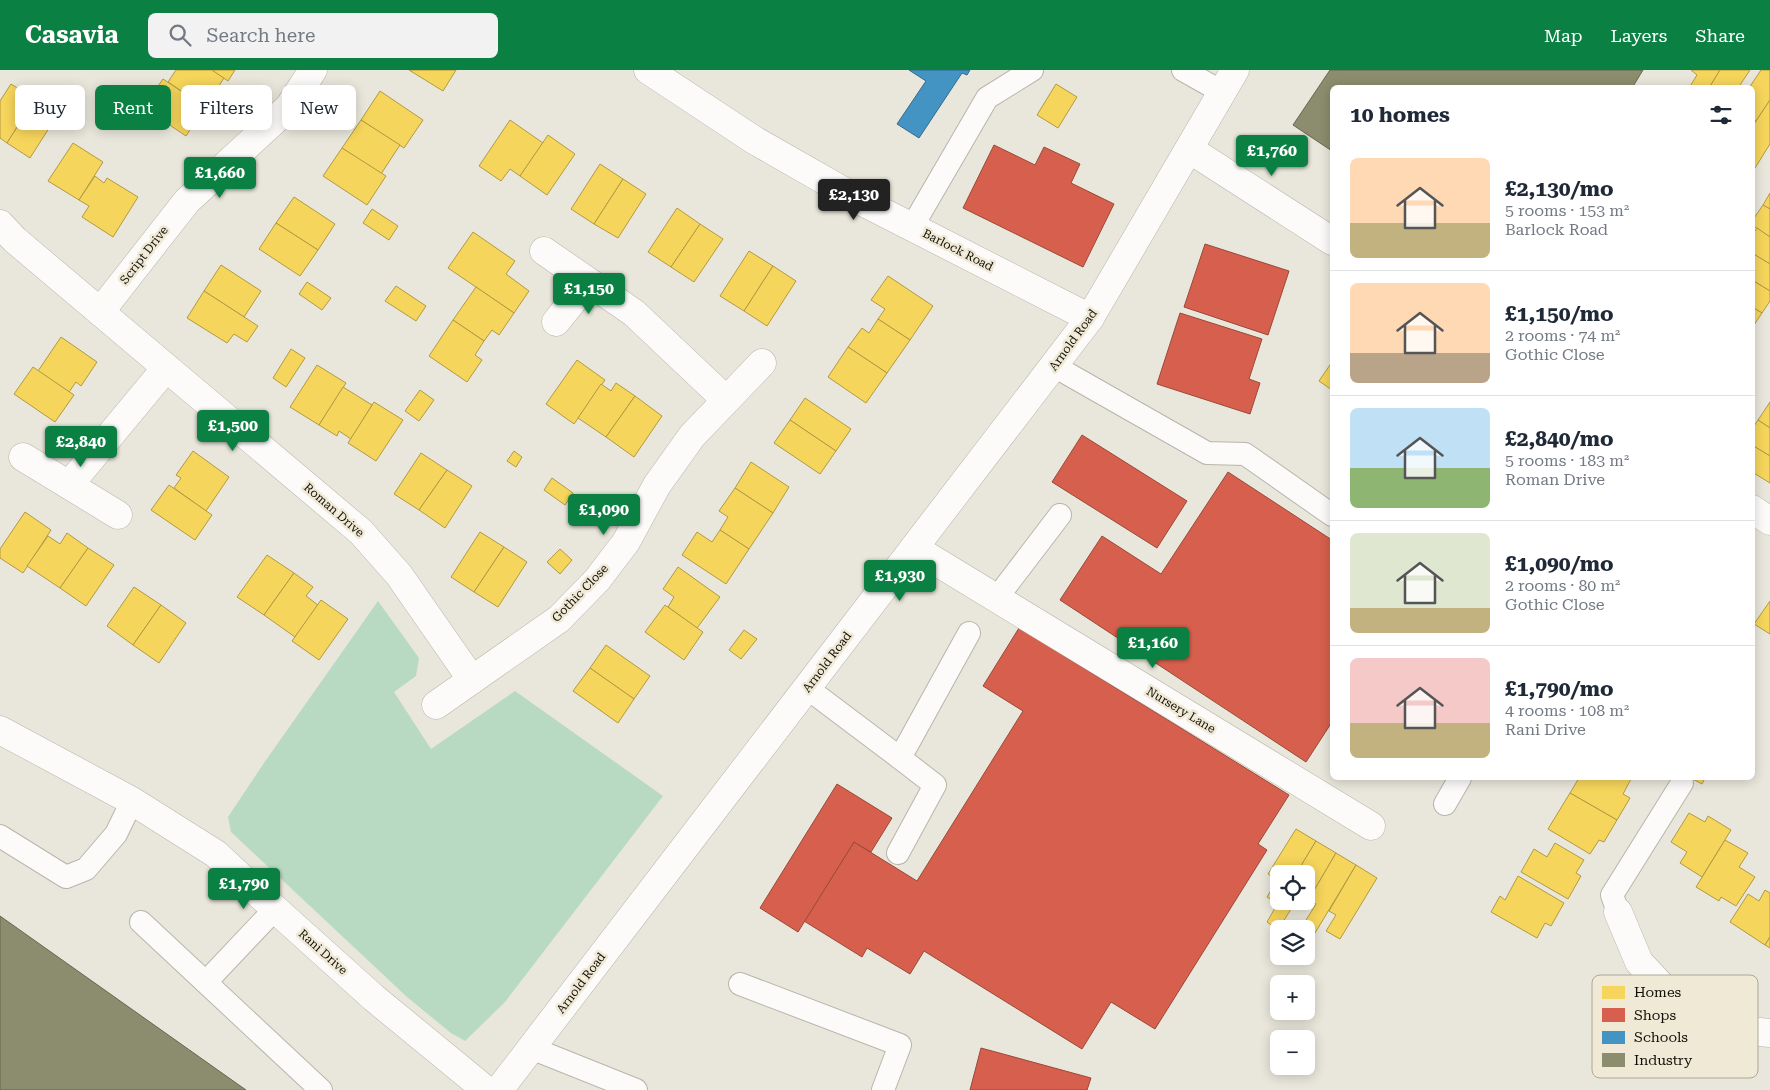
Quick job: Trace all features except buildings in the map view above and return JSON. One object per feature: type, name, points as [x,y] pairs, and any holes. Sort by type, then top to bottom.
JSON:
[{"type":"street","name":"Script Drive","points":[[100,312],[186,201],[290,107],[313,70]]},
{"type":"street","name":"Barlock Road","points":[[648,70],[754,140],[860,200],[1090,318]]},
{"type":"street","name":"Arnold Road","points":[[499,1090],[1090,318],[1228,81]]},
{"type":"street","points":[[1189,148],[1330,239]]},
{"type":"street","name":"Roman Drive","points":[[0,224],[14,240],[361,532],[399,575],[472,680]]},
{"type":"street","points":[[544,251],[634,313],[726,400]]},
{"type":"street","points":[[556,322],[588,282]]},
{"type":"street","name":"Gothic Close","points":[[436,705],[559,619],[597,580],[626,542],[657,485],[692,436],[762,363]]},
{"type":"street","points":[[68,485],[166,368]]},
{"type":"street","points":[[23,457],[118,515]]},
{"type":"street","points":[[1755,511],[1770,520]]},
{"type":"street","name":"Nursery Lane","points":[[914,548],[1370,826]]},
{"type":"street","name":"Rani Drive","points":[[0,730],[132,801],[216,854],[374,998],[486,1090]]},
{"type":"street","points":[[1618,912],[1639,962],[1651,975]]},
{"type":"lane","points":[[912,227],[988,98],[1032,70]]},
{"type":"lane","points":[[1183,70],[1228,81]]},
{"type":"lane","points":[[1054,366],[1207,453],[1244,454],[1330,514]]},
{"type":"lane","points":[[996,599],[1060,515]]},
{"type":"lane","points":[[900,758],[969,633]]},
{"type":"lane","points":[[807,688],[935,786],[898,853]]},
{"type":"lane","points":[[1445,804],[1459,780]]},
{"type":"lane","points":[[1618,912],[1612,895],[1682,783]]},
{"type":"lane","points":[[0,836],[66,877],[86,869],[116,834],[132,801]]},
{"type":"lane","points":[[206,982],[275,909]]},
{"type":"lane","points":[[141,922],[320,1090]]},
{"type":"lane","points":[[740,984],[900,1045],[883,1090]]},
{"type":"lane","points":[[531,1048],[636,1090]]},
{"type":"green space","points":[[378,601],[419,658],[416,676],[394,692],[431,749],[515,691],[663,796],[505,1002],[465,1041],[451,1033],[407,997],[231,832],[228,817]]}]
